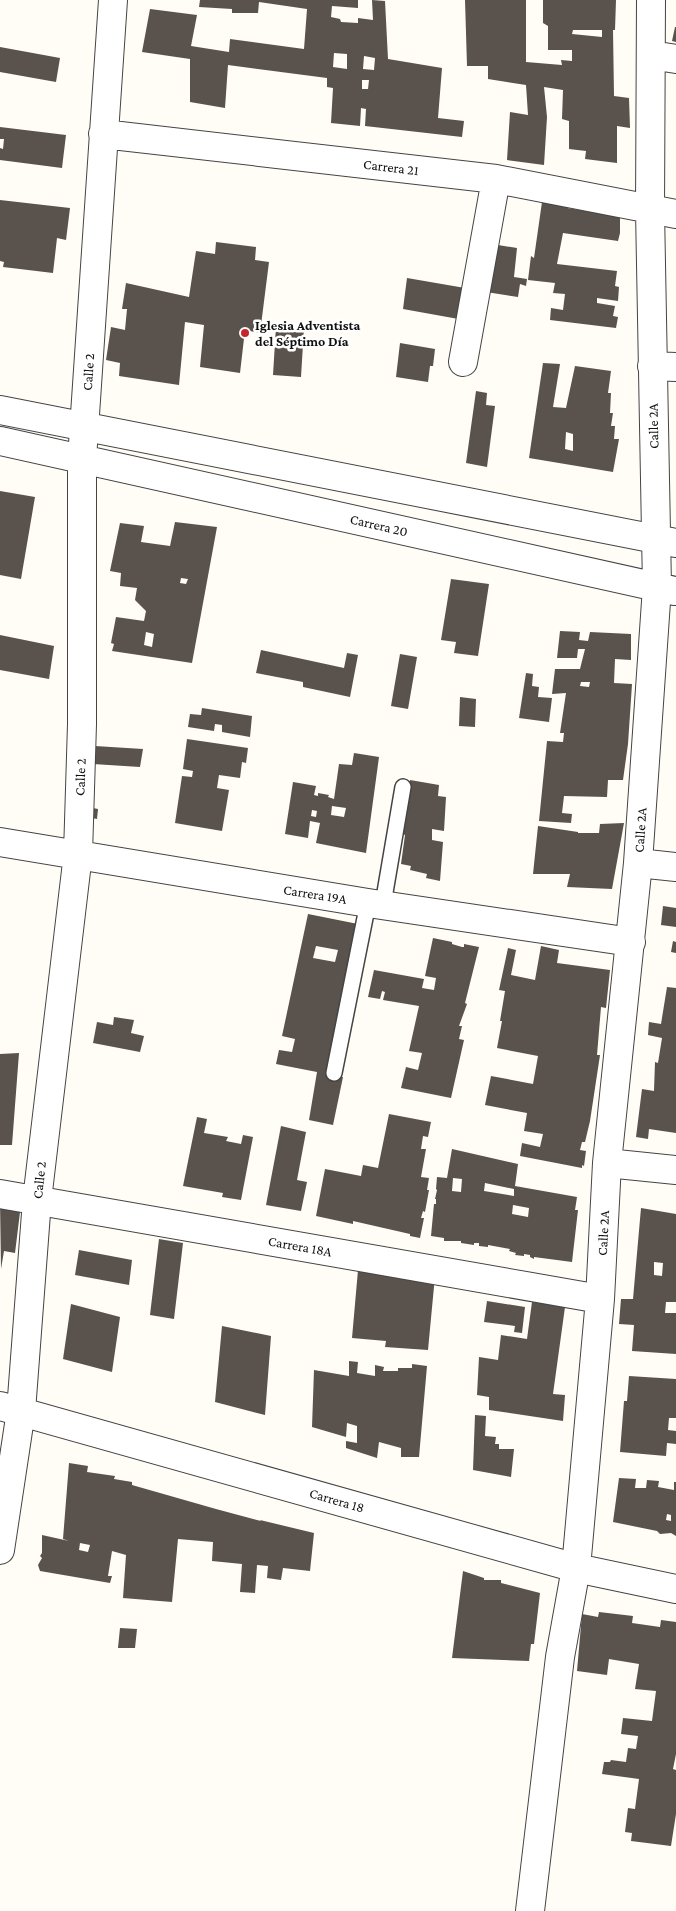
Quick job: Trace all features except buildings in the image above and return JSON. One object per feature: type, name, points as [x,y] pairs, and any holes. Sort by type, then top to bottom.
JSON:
[{"type":"street","name":"Calle 2","points":[[0,1550],[10,1408],[78,854],[82,724],[82,459],[112,0]]},
{"type":"street","name":"Calle 2A","points":[[530,1911],[560,1657],[576,1568],[600,1299],[607,1163],[667,589],[664,367],[650,210],[663,57],[651,0]]},
{"type":"street","name":"Carrera 21","points":[[103,134],[496,179],[676,214]]},
{"type":"street","points":[[463,362],[496,179]]},
{"type":"street","points":[[0,410],[666,541]]},
{"type":"street","name":"Carrera 20","points":[[0,441],[667,589]]},
{"type":"street","name":"Carrera 19A","points":[[0,842],[631,942]]},
{"type":"street","points":[[638,864],[676,867]]},
{"type":"street","points":[[607,1163],[676,1170]]},
{"type":"street","name":"Carrera 18A","points":[[0,1194],[600,1299]]},
{"type":"street","name":"Carrera 18","points":[[10,1408],[576,1568],[676,1589]]},
{"type":"lane","points":[[334,1073],[403,787]]},
{"type":"place","name":"Iglesia Adventista del Séptimo Día","points":[[245,333]]}]
